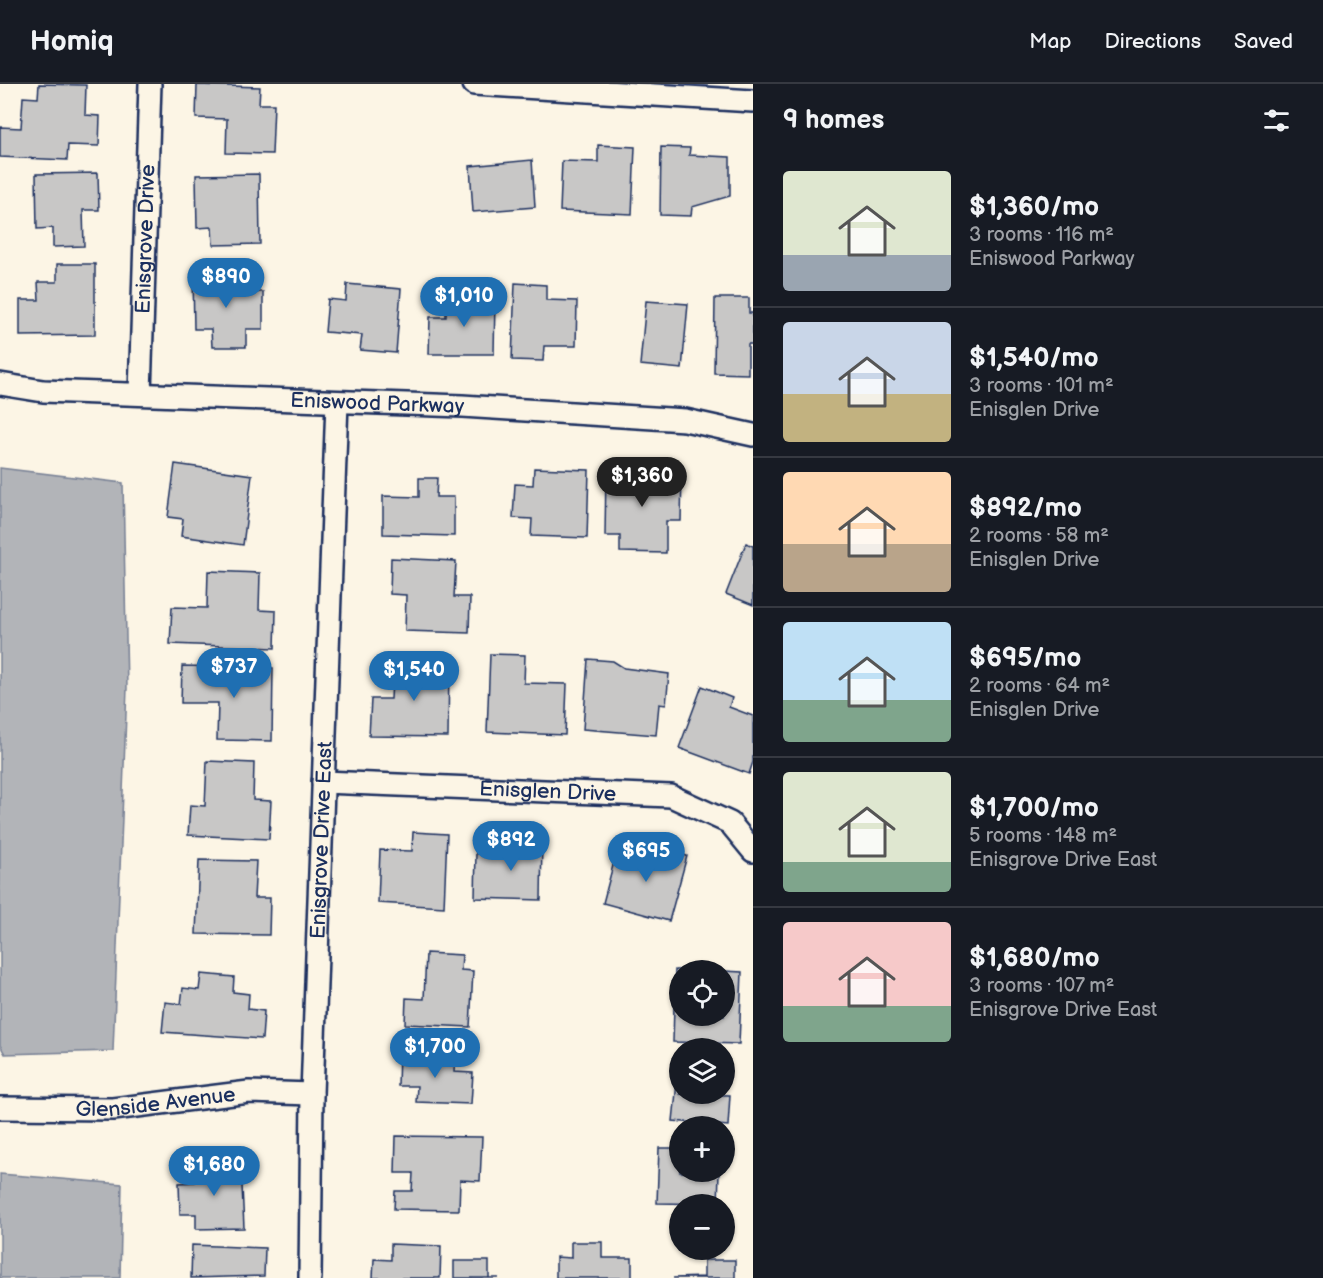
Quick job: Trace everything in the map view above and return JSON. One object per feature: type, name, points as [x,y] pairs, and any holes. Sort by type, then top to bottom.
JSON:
[{"type":"street","name":"Enisgrove Drive","points":[[140,393],[150,84]]},
{"type":"street","points":[[474,84],[753,101]]},
{"type":"street","name":"Eniswood Parkway","points":[[0,384],[43,392],[140,393],[685,420],[753,435]]},
{"type":"street","name":"Enisgrove Drive East","points":[[310,1278],[312,1094],[337,402]]},
{"type":"street","name":"Enisglen Drive","points":[[323,782],[671,796],[730,823],[753,851]]},
{"type":"street","name":"Glenside Avenue","points":[[0,1108],[113,1109],[249,1092],[312,1094]]},
{"type":"shaded area","points":[[0,468],[123,483],[127,688],[113,1051],[5,1054],[0,1045]]},
{"type":"shaded area","points":[[0,1174],[122,1184],[120,1278],[0,1278]]},
{"type":"building","points":[[39,84],[86,85],[85,115],[100,116],[99,146],[68,145],[67,160],[0,157],[0,127],[21,128],[23,97],[38,98]]},
{"type":"building","points":[[197,85],[260,87],[259,104],[274,104],[272,154],[226,153],[227,119],[196,118]]},
{"type":"building","points":[[598,145],[635,147],[632,214],[560,211],[562,161],[598,162]]},
{"type":"building","points":[[661,147],[690,148],[689,155],[730,157],[730,196],[692,207],[691,216],[660,215]]},
{"type":"building","points":[[532,160],[535,207],[473,212],[470,166]]},
{"type":"building","points":[[98,173],[99,210],[83,210],[84,246],[53,247],[53,228],[37,229],[36,174]]},
{"type":"building","points":[[259,174],[260,244],[213,245],[212,227],[197,228],[196,175]]},
{"type":"building","points":[[57,264],[95,264],[95,335],[20,336],[20,300],[39,300],[38,282],[57,282]]},
{"type":"building","points":[[245,274],[245,292],[263,292],[263,329],[246,329],[246,347],[212,347],[211,329],[194,329],[193,275]]},
{"type":"building","points":[[515,283],[546,285],[546,300],[577,301],[576,346],[544,346],[543,361],[512,360]]},
{"type":"building","points":[[347,284],[401,289],[396,353],[360,350],[362,335],[325,332],[328,299],[346,301]]},
{"type":"building","points":[[446,298],[495,299],[494,354],[429,354],[430,317],[446,317]]},
{"type":"building","points":[[715,298],[749,298],[749,313],[753,313],[753,344],[748,344],[748,374],[714,373]]},
{"type":"building","points":[[646,301],[688,304],[682,369],[640,365]]},
{"type":"building","points":[[175,464],[252,475],[243,545],[181,536],[183,519],[168,517]]},
{"type":"building","points":[[534,468],[589,470],[587,538],[531,536],[532,519],[513,518],[515,484],[533,485]]},
{"type":"building","points":[[606,471],[682,472],[681,521],[666,521],[666,553],[620,552],[620,536],[605,536]]},
{"type":"building","points":[[419,478],[437,478],[436,497],[454,497],[454,536],[383,534],[383,496],[419,497]]},
{"type":"building","points":[[746,543],[753,546],[753,605],[726,594]]},
{"type":"building","points":[[391,558],[456,561],[454,597],[470,597],[469,633],[405,631],[406,595],[390,594]]},
{"type":"building","points":[[208,571],[260,573],[259,610],[276,611],[275,648],[170,644],[172,607],[207,608]]},
{"type":"building","points":[[490,654],[525,655],[524,683],[567,684],[565,735],[487,732]]},
{"type":"building","points":[[588,659],[613,661],[624,668],[669,674],[666,705],[659,704],[656,735],[583,729]]},
{"type":"building","points":[[393,661],[449,662],[448,737],[369,736],[371,699],[391,699]]},
{"type":"building","points":[[182,666],[273,668],[272,741],[217,740],[218,703],[181,703]]},
{"type":"building","points":[[702,686],[732,698],[729,707],[753,716],[753,762],[749,774],[679,748]]},
{"type":"building","points":[[207,761],[254,763],[253,800],[271,801],[269,839],[188,835],[190,805],[205,806]]},
{"type":"building","points":[[413,832],[447,834],[444,907],[378,903],[380,850],[412,851]]},
{"type":"building","points":[[509,837],[542,838],[541,900],[475,898],[476,852],[509,853]]},
{"type":"building","points":[[654,846],[687,856],[669,921],[603,903],[616,854],[649,863]]},
{"type":"building","points":[[199,860],[256,861],[254,898],[270,898],[269,935],[196,934]]},
{"type":"building","points":[[426,953],[462,955],[461,970],[473,971],[470,1027],[405,1024],[406,998],[424,999]]},
{"type":"building","points":[[735,972],[742,972],[739,1044],[735,1044],[735,1038],[673,1038],[673,1026],[735,1026]]},
{"type":"building","points":[[201,974],[234,977],[233,992],[249,994],[248,1009],[264,1011],[262,1039],[162,1032],[165,1002],[181,1004],[183,988],[199,990]]},
{"type":"building","points":[[399,1053],[455,1056],[454,1072],[473,1073],[471,1104],[416,1102],[417,1086],[398,1086]]},
{"type":"building","points":[[675,1104],[729,1104],[729,1116],[674,1116]]},
{"type":"building","points":[[396,1136],[482,1137],[480,1181],[460,1180],[459,1210],[394,1209],[395,1191],[412,1191],[413,1173],[395,1173]]},
{"type":"building","points":[[659,1148],[669,1148],[669,1182],[719,1182],[718,1194],[669,1194],[669,1203],[657,1203]]},
{"type":"building","points":[[241,1164],[244,1228],[196,1229],[196,1214],[180,1214],[179,1183],[195,1182],[194,1166]]},
{"type":"building","points":[[571,1242],[602,1242],[602,1258],[632,1258],[632,1278],[556,1278],[556,1257],[571,1258]]},
{"type":"building","points":[[391,1244],[441,1246],[440,1278],[373,1278],[374,1259],[391,1260]]},
{"type":"building","points":[[192,1245],[265,1248],[264,1276],[191,1278]]},
{"type":"building","points":[[704,1260],[735,1260],[735,1278],[673,1278],[704,1277]]},
{"type":"building","points":[[454,1261],[489,1261],[489,1278],[454,1278]]}]
